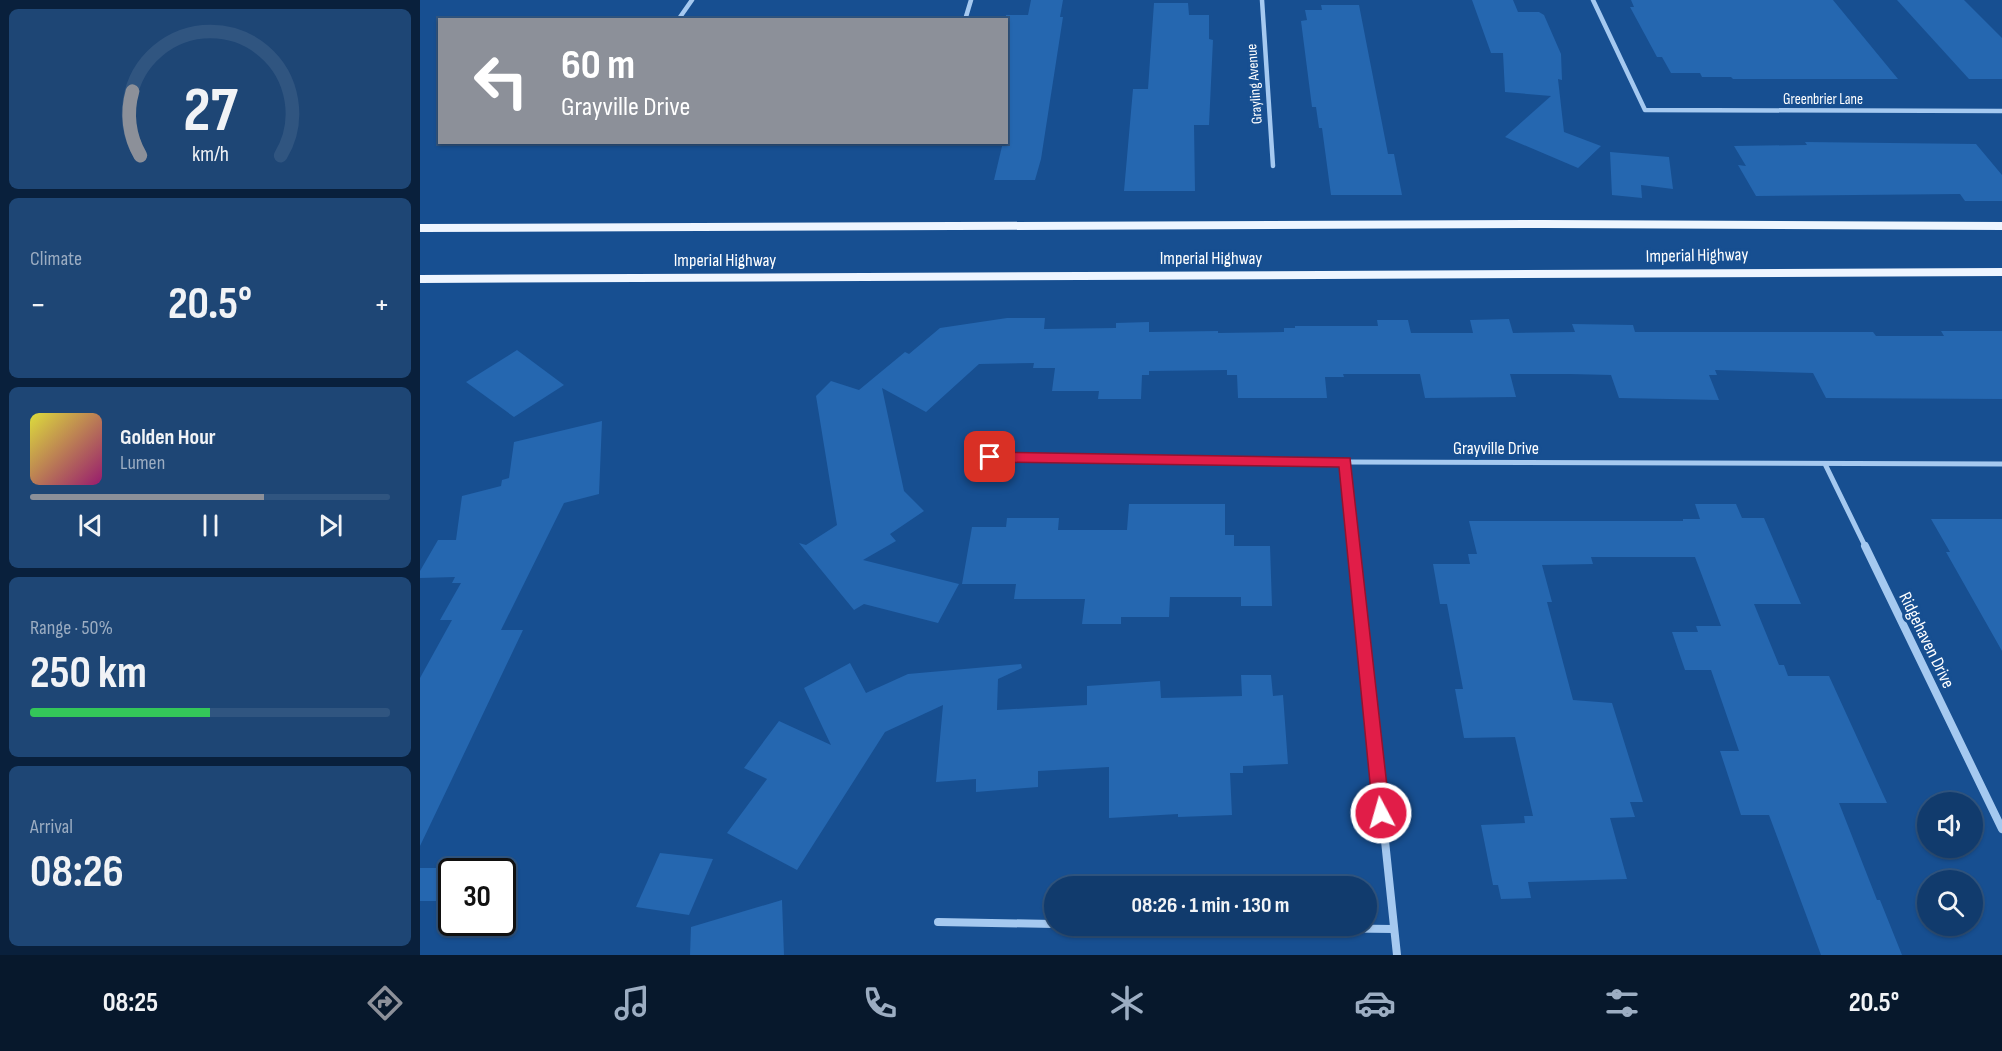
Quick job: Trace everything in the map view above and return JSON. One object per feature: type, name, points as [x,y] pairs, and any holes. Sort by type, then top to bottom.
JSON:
[{"type":"main road","name":"Imperial Highway","points":[[420,228],[1533,224],[2002,226]]},
{"type":"main road","name":"Imperial Highway","points":[[420,279],[2002,272]]},
{"type":"street","points":[[679,18],[692,0]]},
{"type":"street","points":[[966,18],[971,0]]},
{"type":"street","name":"Grayling Avenue","points":[[1262,0],[1274,166]]},
{"type":"street","name":"Greenbrier Lane","points":[[1593,0],[1645,110],[2002,111]]},
{"type":"street","name":"Grayville Drive","points":[[990,457],[1346,462],[2002,464]]},
{"type":"street","points":[[1346,462],[1397,955]]},
{"type":"street","name":"Ridgehaven Drive","points":[[1825,464],[2002,829]]},
{"type":"street","points":[[938,922],[1044,924]]},
{"type":"street","points":[[1377,929],[1393,929]]},
{"type":"building","points":[[1031,0],[1063,0],[1060,17],[1063,17],[1041,159],[1035,180],[994,180],[1003,144],[1008,144],[1008,18],[1006,15],[1028,15]]},
{"type":"building","points":[[1472,0],[1513,0],[1518,12],[1539,12],[1544,15],[1561,54],[1562,80],[1558,79],[1564,132],[1601,146],[1578,168],[1505,137],[1551,96],[1505,92],[1503,53],[1491,53]]},
{"type":"building","points":[[1631,0],[1833,0],[1898,79],[1733,79],[1731,77],[1702,77],[1700,73],[1671,73],[1662,57],[1657,57],[1630,7],[1634,7]]},
{"type":"building","points":[[1897,0],[1964,0],[2002,38],[2002,79],[1969,79]]},
{"type":"building","points":[[1154,3],[1188,3],[1189,15],[1209,15],[1209,39],[1213,40],[1209,125],[1194,125],[1195,191],[1124,191],[1133,89],[1148,89]]},
{"type":"building","points":[[1321,5],[1359,5],[1388,154],[1394,154],[1402,195],[1331,195],[1322,128],[1319,128],[1316,107],[1312,107],[1301,21],[1307,20],[1305,10],[1322,10]]},
{"type":"building","points":[[1805,142],[1976,144],[2002,175],[2002,201],[1965,201],[1960,194],[1756,196],[1738,165],[1746,166],[1734,146],[1807,145]]},
{"type":"building","points":[[1610,152],[1669,157],[1673,189],[1641,185],[1642,198],[1612,195]]},
{"type":"building","points":[[1007,318],[1045,318],[1044,329],[1116,328],[1116,323],[1149,322],[1149,332],[1218,331],[1218,333],[1284,332],[1284,328],[1295,328],[1295,326],[1378,326],[1377,320],[1408,320],[1411,333],[1473,333],[1470,320],[1509,319],[1513,333],[1575,332],[1572,324],[1633,325],[1635,332],[1873,332],[1876,336],[1944,336],[1941,331],[2002,331],[2002,399],[1826,398],[1813,373],[1715,370],[1717,375],[1709,375],[1719,400],[1619,398],[1611,375],[1570,374],[1510,374],[1516,397],[1425,398],[1420,374],[1343,374],[1344,377],[1325,377],[1327,398],[1238,398],[1237,375],[1227,375],[1227,370],[1149,371],[1149,375],[1142,375],[1141,399],[1098,399],[1099,391],[1052,391],[1055,368],[1033,368],[1034,363],[979,364],[926,412],[882,388],[904,491],[924,511],[890,534],[896,541],[863,560],[959,584],[938,623],[864,604],[854,610],[799,543],[806,545],[837,525],[816,396],[831,381],[859,390],[905,352],[909,354],[940,328]]},
{"type":"building","points":[[517,350],[564,385],[514,417],[466,382]]},
{"type":"building","points":[[602,421],[599,494],[564,503],[501,630],[523,630],[420,846],[420,678],[452,620],[440,620],[461,583],[452,583],[455,577],[420,578],[420,571],[438,540],[456,540],[462,496],[501,486],[502,480],[509,478],[514,442]]},
{"type":"building","points":[[1129,504],[1225,504],[1225,535],[1234,535],[1234,546],[1270,546],[1272,606],[1241,606],[1241,597],[1170,597],[1169,617],[1121,617],[1121,624],[1082,624],[1085,599],[1014,599],[1016,584],[962,584],[972,527],[1006,527],[1007,518],[1059,518],[1058,530],[1127,530]]},
{"type":"building","points":[[1695,504],[1736,504],[1742,518],[1764,518],[1801,604],[1754,604],[1779,665],[1784,665],[1788,676],[1829,676],[1887,803],[1839,803],[1877,900],[1880,900],[1902,955],[1821,955],[1769,815],[1741,815],[1720,751],[1739,751],[1711,670],[1685,670],[1672,632],[1698,632],[1696,626],[1721,626],[1695,557],[1591,557],[1593,564],[1542,565],[1552,602],[1547,602],[1573,700],[1612,703],[1643,802],[1630,802],[1635,817],[1610,818],[1627,879],[1528,882],[1531,898],[1501,899],[1498,885],[1493,885],[1481,825],[1525,823],[1524,816],[1533,816],[1515,737],[1464,738],[1455,689],[1463,689],[1447,604],[1440,604],[1433,564],[1470,564],[1468,554],[1477,554],[1469,521],[1683,521],[1683,519],[1700,519]]},
{"type":"building","points":[[1931,519],[2002,519],[2002,651],[1946,552],[1950,552]]},
{"type":"building","points":[[850,663],[866,693],[908,674],[1021,664],[1022,668],[998,679],[997,710],[1087,705],[1087,686],[1160,681],[1161,698],[1242,696],[1241,675],[1271,675],[1273,696],[1283,695],[1288,764],[1243,766],[1243,773],[1230,773],[1232,815],[1178,817],[1178,814],[1109,818],[1109,767],[1038,771],[1038,787],[976,792],[976,779],[936,782],[943,705],[885,732],[797,870],[727,833],[767,779],[744,768],[779,721],[831,745],[804,688]]},
{"type":"building","points":[[660,853],[713,859],[689,915],[636,907]]},
{"type":"building","points":[[420,868],[438,868],[438,901],[420,901]]},
{"type":"building","points":[[782,900],[784,955],[690,955],[691,927]]},
{"type":"route","points":[[990,457],[1346,462],[1381,813]]}]
